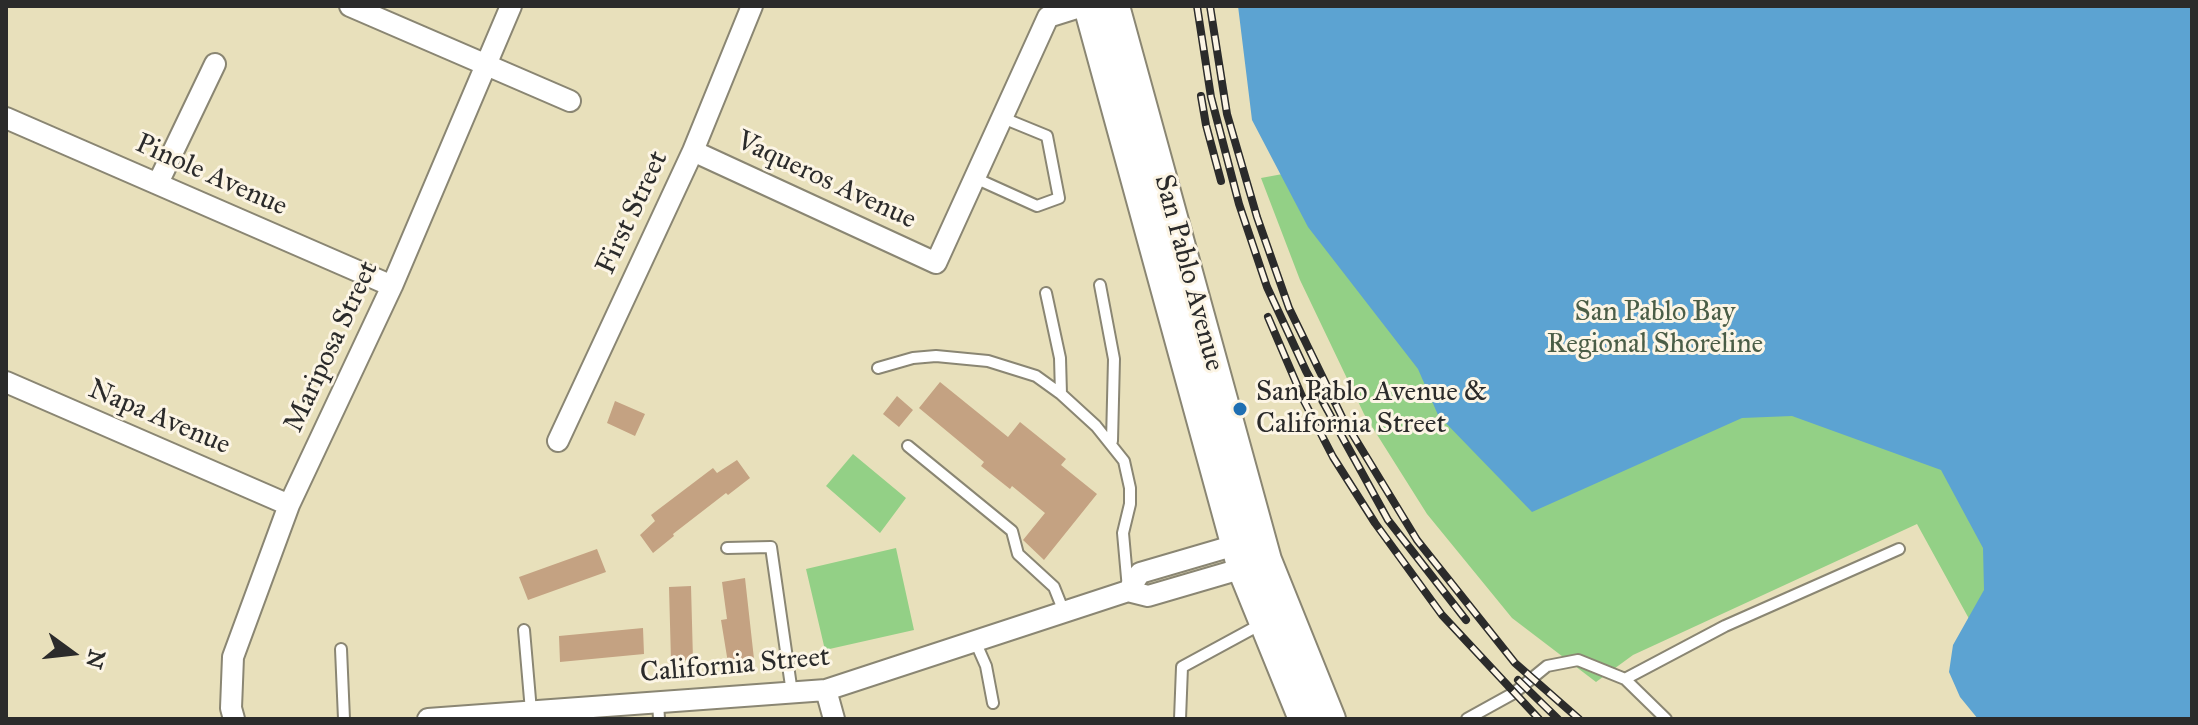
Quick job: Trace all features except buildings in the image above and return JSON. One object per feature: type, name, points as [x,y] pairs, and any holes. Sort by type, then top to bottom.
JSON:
[{"type":"main road","name":"San Pablo Avenue","points":[[1085,6],[1252,553],[1331,719]]},
{"type":"main road","name":"San Pablo Avenue","points":[[1115,6],[1252,553],[1265,622],[1303,719]]},
{"type":"street","points":[[350,6],[570,101]]},
{"type":"street","name":"Mariposa Street","points":[[234,719],[231,708],[233,657],[289,505],[392,286],[511,6]]},
{"type":"street","name":"First Street","points":[[558,441],[693,151],[752,6]]},
{"type":"street","name":"San Pablo Avenue","points":[[936,263],[1048,17],[1085,6]]},
{"type":"street","points":[[158,183],[215,64]]},
{"type":"street","name":"Pinole Avenue","points":[[6,118],[392,286]]},
{"type":"street","name":"Vaqueros Avenue","points":[[693,151],[936,263]]},
{"type":"street","name":"Napa Avenue","points":[[6,382],[289,505]]},
{"type":"street","name":"California Street","points":[[428,719],[531,711],[659,710],[826,690],[1128,591],[1140,573],[1252,553]]},
{"type":"street","points":[[826,690],[834,719]]},
{"type":"lane","points":[[975,178],[1037,206],[1059,198],[1047,136],[1003,118]]},
{"type":"lane","points":[[1100,285],[1114,359],[1112,443]]},
{"type":"lane","points":[[1046,293],[1060,358],[1061,394]]},
{"type":"lane","points":[[878,368],[913,358],[936,356],[988,361],[1036,376],[1061,394],[1112,443],[1124,461],[1130,488],[1130,504],[1123,533],[1128,591]]},
{"type":"lane","points":[[908,446],[1012,531],[1018,554],[1054,587],[1064,612]]},
{"type":"lane","points":[[727,548],[771,547],[792,693]]},
{"type":"lane","points":[[1625,679],[1725,626],[1899,549]]},
{"type":"lane","points":[[1180,719],[1182,667],[1265,622]]},
{"type":"lane","points":[[524,630],[531,711]]},
{"type":"lane","points":[[975,641],[986,666],[993,703]]},
{"type":"lane","points":[[341,649],[344,719]]},
{"type":"lane","points":[[1467,719],[1514,693],[1547,666],[1578,660],[1625,679],[1666,719]]},
{"type":"green space","name":"San Pablo Bay Regional Shoreline","points":[[2192,6],[2192,719],[2024,719],[1917,524],[1633,655],[1596,682],[1512,618],[1427,514],[1364,414],[1300,280],[1261,178]]},
{"type":"green space","points":[[853,454],[906,498],[880,533],[826,486]]},
{"type":"green space","points":[[896,548],[914,630],[825,650],[806,569]]},
{"type":"water","name":"San Pablo Bay Regional Shoreline","points":[[1238,6],[2192,6],[2192,719],[1978,719],[1960,697],[1949,672],[1953,645],[1984,590],[1983,548],[1941,470],[1792,416],[1742,418],[1532,512],[1438,415],[1418,369],[1308,227],[1252,120]]},
{"type":"railway","points":[[1197,6],[1211,97],[1239,204],[1267,287],[1306,371],[1388,520],[1466,620]]},
{"type":"railway","points":[[1210,6],[1227,114],[1257,217],[1289,308],[1342,417],[1417,540],[1515,663],[1579,719]]},
{"type":"railway","points":[[1201,96],[1221,181]]},
{"type":"railway","points":[[1268,317],[1304,401],[1333,457],[1375,523],[1442,615],[1539,719]]},
{"type":"railway","points":[[1518,680],[1558,719]]},
{"type":"place","name":"San Pablo Avenue & California Street","points":[[1240,409]]}]
